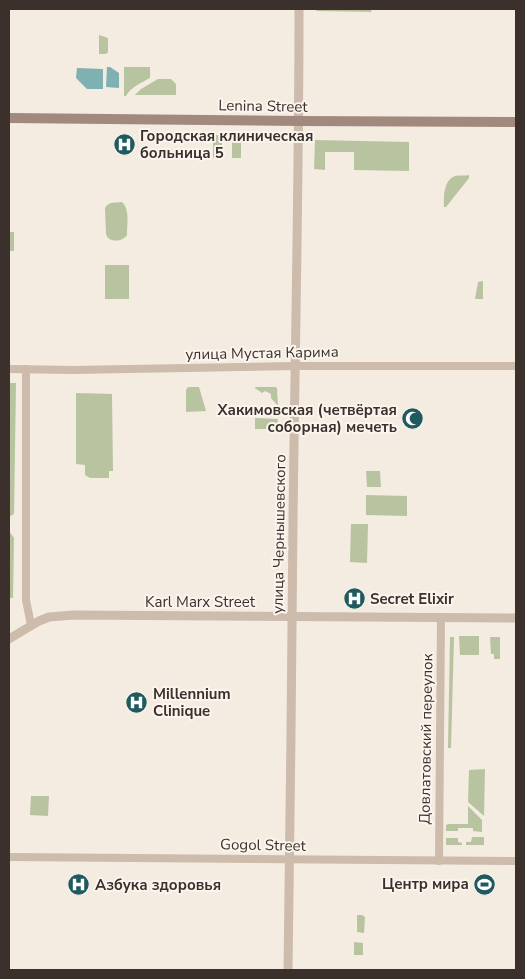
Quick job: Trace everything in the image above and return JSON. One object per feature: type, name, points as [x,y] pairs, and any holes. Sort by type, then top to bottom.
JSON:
[{"type":"main road","name":"Lenina Street","points":[[9,118],[516,122]]},
{"type":"street","name":"улица Чернышевского","points":[[288,970],[299,9]]},
{"type":"street","name":"улица Мустая Карима","points":[[9,369],[516,366]]},
{"type":"street","points":[[26,369],[26,600],[31,625]]},
{"type":"street","name":"Karl Marx Street","points":[[9,639],[31,625],[49,617],[73,615],[516,618]]},
{"type":"street","name":"Довлатовский переулок","points":[[438,861],[441,617]]},
{"type":"street","name":"Gogol Street","points":[[9,857],[516,861]]},
{"type":"green space","points":[[318,9],[370,9],[372,12],[316,11]]},
{"type":"green space","points":[[99,35],[108,38],[108,52],[106,54],[99,54]]},
{"type":"green space","points":[[124,67],[150,67],[150,78],[133,88],[126,96],[124,96]]},
{"type":"green space","points":[[158,79],[171,79],[176,84],[176,95],[135,95],[141,89]]},
{"type":"green space","points":[[213,135],[222,135],[222,158],[213,158]]},
{"type":"green space","points":[[232,135],[241,135],[241,158],[232,158]]},
{"type":"green space","points":[[315,140],[409,142],[409,171],[354,170],[354,152],[325,152],[325,170],[314,169]]},
{"type":"green space","points":[[469,175],[469,178],[446,207],[444,207],[446,185],[451,178]]},
{"type":"green space","points":[[122,202],[127,213],[127,235],[122,239],[112,240],[106,234],[105,208],[110,203]]},
{"type":"green space","points":[[9,232],[14,232],[14,251],[9,251]]},
{"type":"green space","points":[[105,265],[129,265],[129,299],[105,299]]},
{"type":"green space","points":[[483,281],[483,299],[475,299],[478,282]]},
{"type":"green space","points":[[9,383],[16,383],[14,514],[9,517]]},
{"type":"green space","points":[[188,387],[199,387],[206,411],[186,412],[186,390]]},
{"type":"green space","points":[[255,387],[277,388],[278,406],[271,398],[271,394],[265,391],[262,393]]},
{"type":"green space","points":[[76,393],[112,394],[113,471],[109,471],[109,478],[90,478],[85,475],[85,465],[76,464]]},
{"type":"green space","points":[[255,418],[278,419],[277,429],[255,429]]},
{"type":"green space","points":[[366,471],[380,471],[381,487],[367,487]]},
{"type":"green space","points":[[366,495],[407,496],[407,516],[366,515]]},
{"type":"green space","points":[[351,524],[368,524],[367,563],[350,562]]},
{"type":"green space","points":[[9,531],[14,538],[13,598],[9,598]]},
{"type":"green space","points":[[459,636],[479,636],[479,655],[460,655]]},
{"type":"green space","points":[[450,637],[454,637],[451,748],[448,748]]},
{"type":"green space","points":[[490,637],[500,637],[500,659],[494,659],[494,654],[491,654]]},
{"type":"green space","points":[[485,769],[484,816],[468,802],[469,770]]},
{"type":"green space","points":[[31,796],[49,796],[48,816],[30,815]]},
{"type":"green space","points":[[468,806],[482,820],[482,832],[473,831],[473,828],[458,828],[458,831],[446,831],[446,825],[449,824],[468,824]]},
{"type":"green space","points":[[472,837],[484,837],[484,845],[466,845],[466,842],[471,842]]},
{"type":"green space","points":[[446,838],[458,838],[458,842],[462,843],[462,845],[446,845]]},
{"type":"green space","points":[[357,915],[365,917],[364,933],[357,932]]},
{"type":"green space","points":[[354,942],[363,943],[363,955],[354,955]]},
{"type":"water","points":[[107,67],[119,73],[119,88],[106,87]]},
{"type":"water","points":[[77,68],[103,69],[103,89],[87,89],[76,78]]},
{"type":"place","name":"Городская клиническая больница 5","points":[[124,145]]},
{"type":"place","name":"Хакимовская (четвёртая соборная) мечеть","points":[[413,419]]},
{"type":"place","name":"Secret Elixir","points":[[354,599]]},
{"type":"place","name":"Millennium Clinique","points":[[137,703]]},
{"type":"place","name":"Центр мира","points":[[485,884]]},
{"type":"place","name":"Азбука здоровья","points":[[79,885]]}]
